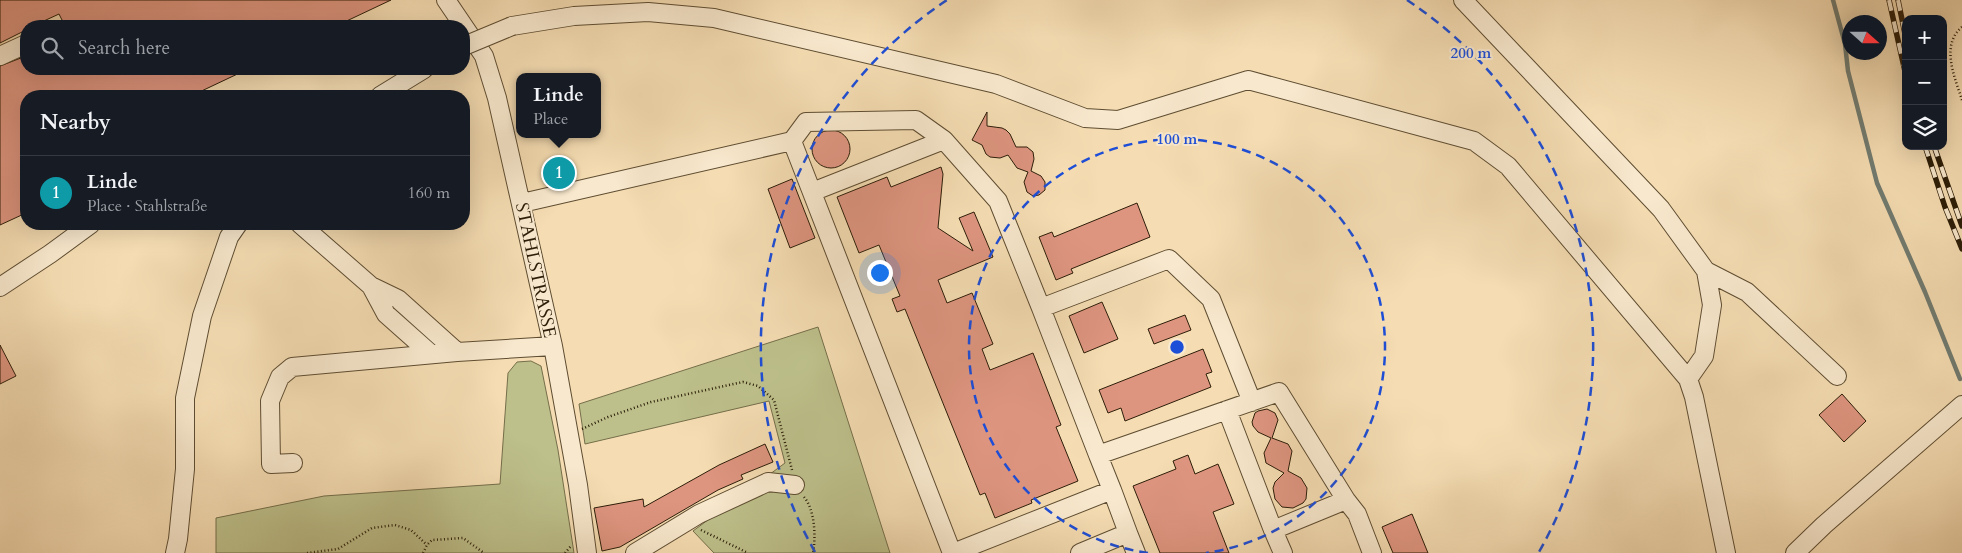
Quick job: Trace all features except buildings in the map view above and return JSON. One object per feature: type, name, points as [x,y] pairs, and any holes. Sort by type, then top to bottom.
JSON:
[{"type":"street","name":"STAHLSTRASSE","points":[[446,0],[460,20]]},
{"type":"street","points":[[1463,0],[1660,209],[1706,271],[1747,292],[1836,376]]},
{"type":"street","points":[[470,44],[512,26],[647,6],[714,18],[996,84],[1085,118],[1118,120],[1248,80],[1474,141],[1508,166],[1688,379],[1694,397],[1726,553]]},
{"type":"street","name":"STAHLSTRASSE","points":[[470,35],[484,56],[497,98],[522,203],[553,346],[587,553]]},
{"type":"street","points":[[0,56],[20,47]]},
{"type":"street","points":[[390,90],[414,75]]},
{"type":"street","points":[[522,203],[792,141],[806,122],[916,120],[944,140],[998,201],[1136,553]]},
{"type":"street","points":[[812,192],[944,140]]},
{"type":"street","points":[[792,141],[953,553],[1112,490]]},
{"type":"street","points":[[0,287],[83,230]]},
{"type":"street","points":[[174,553],[178,539],[185,469],[185,398],[202,316],[229,238],[234,230]]},
{"type":"street","points":[[307,230],[371,286],[398,299],[457,352]]},
{"type":"street","points":[[1041,308],[1169,259],[1211,299],[1252,402]]},
{"type":"street","points":[[1688,379],[1704,356],[1712,305],[1706,271]]},
{"type":"street","points":[[371,286],[386,314],[431,354]]},
{"type":"street","points":[[293,463],[271,464],[270,401],[280,377],[292,368],[431,354],[553,346]]},
{"type":"street","points":[[1098,455],[1279,392],[1346,500],[1357,514],[1372,553]]},
{"type":"street","points":[[1795,553],[1824,525],[1962,405]]},
{"type":"street","points":[[1227,410],[1283,553]]},
{"type":"street","points":[[635,553],[699,514],[768,482],[796,485]]},
{"type":"street","points":[[1273,530],[1346,500]]},
{"type":"street","points":[[1080,553],[1128,533]]},
{"type":"path","points":[[1962,27],[1956,31],[1951,47],[1951,66],[1962,100]]},
{"type":"path","points":[[568,430],[581,430],[608,417],[651,402],[743,382],[758,386],[774,400],[796,485],[809,504],[814,524],[815,543],[813,553]]},
{"type":"path","points":[[699,514],[693,527],[748,553]]},
{"type":"path","points":[[307,553],[338,549],[372,528],[395,525],[411,530],[427,545]]},
{"type":"path","points":[[423,553],[432,540],[462,538],[484,553]]},
{"type":"green space","points":[[818,327],[890,553],[714,553],[693,531],[785,463],[769,401],[585,444],[579,404]]},
{"type":"green space","points":[[531,361],[541,366],[558,450],[574,553],[216,553],[216,518],[324,496],[500,484],[508,373],[517,362]]},
{"type":"waterway","points":[[1833,0],[1845,44],[1848,71],[1877,183],[1925,292],[1960,379]]},
{"type":"railway","points":[[1889,0],[1902,60]]},
{"type":"railway","points":[[1898,0],[1902,20]]},
{"type":"railway","points":[[1926,150],[1945,207],[1962,249]]},
{"type":"railway","points":[[1935,150],[1962,226]]},
{"type":"place","name":"Linde","points":[[559,173]]}]
